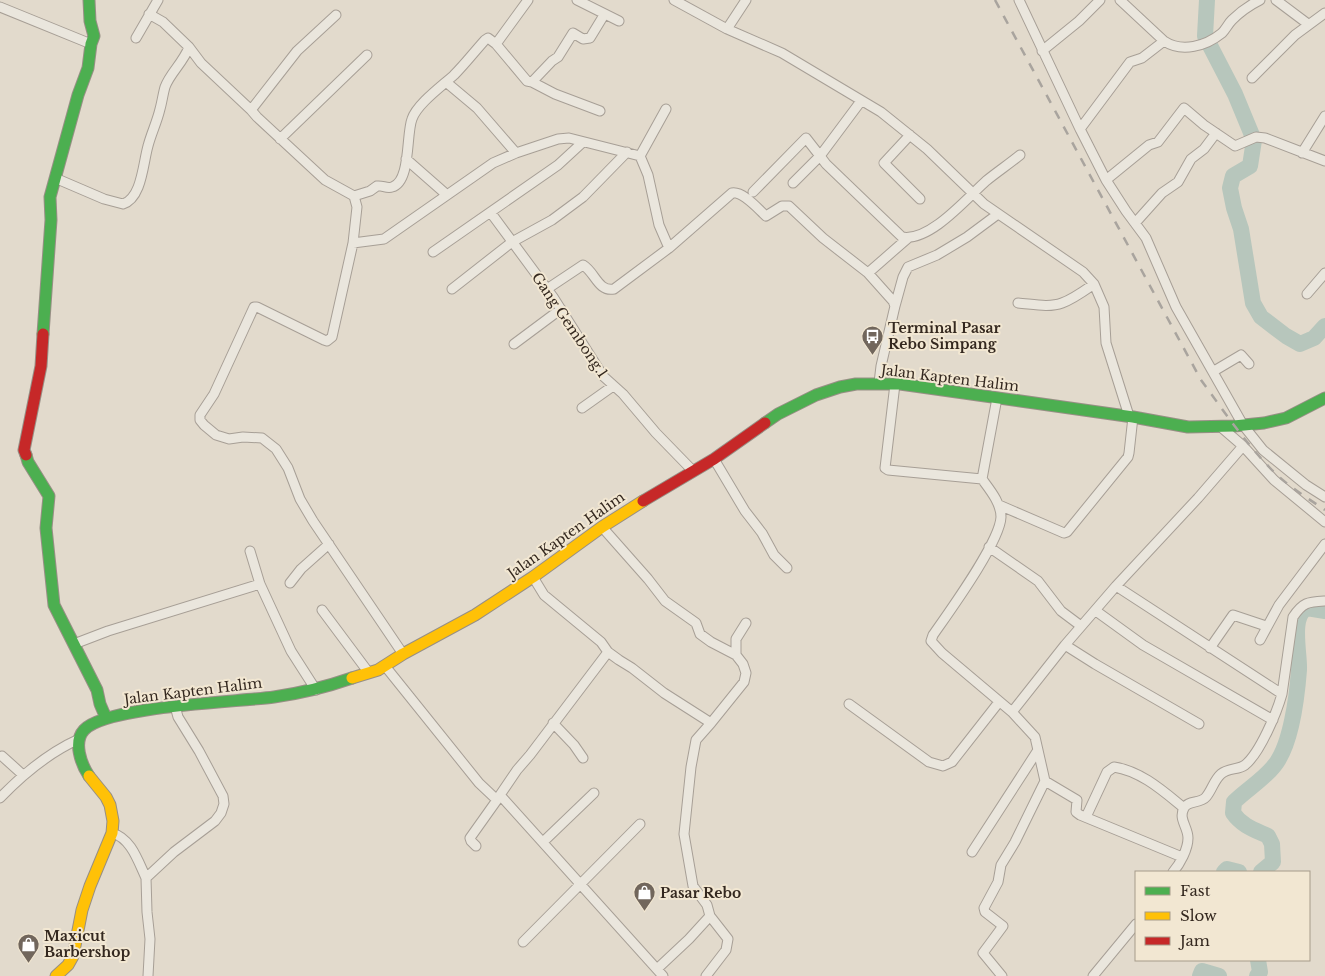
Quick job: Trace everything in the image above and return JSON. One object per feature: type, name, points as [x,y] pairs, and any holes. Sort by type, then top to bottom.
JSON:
[{"type":"main road","points":[[89,0],[89,15],[94,36],[88,68],[78,95],[50,197],[51,220],[41,366],[24,450],[28,462],[49,496],[50,507],[46,528],[54,605],[97,690],[106,718]]},
{"type":"main road","name":"Jalan Kapten Halim","points":[[79,738],[85,728],[106,718],[175,706],[273,697],[316,690],[385,666],[403,654],[475,615],[533,578],[602,527],[678,479],[714,459],[778,414],[816,395],[856,384],[895,384],[1131,416],[1188,427],[1264,423],[1286,418],[1325,398]]},
{"type":"main road","points":[[56,976],[68,965],[74,956],[82,910],[112,833],[113,821],[110,805],[106,797],[87,774],[82,764],[79,752],[79,738]]},
{"type":"street","points":[[136,38],[158,0]]},
{"type":"street","points":[[496,44],[528,0]]},
{"type":"street","points":[[577,0],[619,21]]},
{"type":"street","points":[[674,0],[727,28],[782,53],[881,112],[910,135],[972,194],[1083,272],[1094,284],[1104,307],[1106,343],[1131,416],[1130,453],[1067,532],[1064,533],[999,505]]},
{"type":"street","points":[[727,28],[746,0]]},
{"type":"street","points":[[1019,0],[1080,130],[1106,180],[1126,211],[1136,222],[1151,248],[1176,307],[1243,425],[1263,450],[1306,485],[1325,497]]},
{"type":"street","points":[[1042,51],[1079,21],[1100,0]]},
{"type":"street","points":[[1120,0],[1164,41],[1172,46],[1183,48],[1200,45],[1222,32],[1232,20],[1250,5],[1260,0]]},
{"type":"street","points":[[1276,0],[1308,24]]},
{"type":"street","points":[[0,7],[91,44]]},
{"type":"street","points":[[1252,78],[1308,24],[1325,13]]},
{"type":"street","points":[[149,14],[164,22],[189,47],[201,63],[256,117],[325,180],[354,196],[357,207],[353,243],[332,337],[327,341],[324,340],[254,307],[214,394],[200,415],[200,420],[216,435],[229,439],[243,437],[262,438],[276,449],[288,468],[300,498],[403,654]]},
{"type":"street","points":[[532,82],[558,57],[573,33],[583,40],[590,38],[604,14]]},
{"type":"street","points":[[251,110],[298,51],[336,15]]},
{"type":"street","points":[[354,196],[370,191],[376,186],[390,188],[394,186],[401,177],[406,159],[412,118],[417,110],[488,38],[496,44],[527,81],[600,111]]},
{"type":"street","points":[[1080,130],[1130,62],[1142,58],[1164,41]]},
{"type":"street","points":[[55,178],[104,199],[123,204],[130,201],[136,192],[142,176],[148,146],[165,86],[184,58],[189,47]]},
{"type":"street","points":[[280,139],[366,55]]},
{"type":"street","points":[[446,82],[477,108],[516,153]]},
{"type":"street","points":[[793,183],[820,156],[861,101]]},
{"type":"street","points":[[1106,180],[1149,145],[1158,142],[1184,108],[1216,134],[1235,146],[1256,137],[1265,138],[1325,161]]},
{"type":"street","points":[[640,156],[666,109]]},
{"type":"street","points":[[1302,153],[1325,116]]},
{"type":"street","points":[[1136,222],[1162,193],[1178,182],[1191,159],[1204,149],[1216,134]]},
{"type":"street","points":[[910,135],[884,163],[920,199]]},
{"type":"street","points":[[353,243],[384,239],[493,163],[558,139],[569,138],[640,156]]},
{"type":"street","points":[[753,192],[806,138],[826,164],[902,237],[908,238]]},
{"type":"street","points":[[433,252],[491,214],[558,166],[583,142]]},
{"type":"street","points":[[452,289],[512,242],[552,220],[583,197],[627,152]]},
{"type":"street","points":[[868,273],[908,238],[942,222],[986,180],[1020,155]]},
{"type":"street","points":[[640,156],[648,175],[652,202],[659,225],[669,248]]},
{"type":"street","points":[[406,159],[447,195]]},
{"type":"street","points":[[547,289],[583,265],[588,268],[604,288],[614,289],[669,248],[732,193],[736,192],[766,216],[782,206],[789,206],[823,238],[868,273],[895,306]]},
{"type":"street","name":"Gang Gembong.1","points":[[491,214],[561,309],[603,376],[623,394],[656,433],[693,471]]},
{"type":"street","points":[[879,383],[881,366],[895,306],[903,277],[908,268],[937,255],[998,214]]},
{"type":"street","points":[[1307,294],[1325,272]]},
{"type":"street","points":[[1018,303],[1057,304],[1064,302],[1094,284]]},
{"type":"street","points":[[514,344],[561,309]]},
{"type":"street","points":[[1214,371],[1241,355],[1248,364]]},
{"type":"street","points":[[895,384],[885,468],[982,479]]},
{"type":"street","points":[[582,408],[613,386]]},
{"type":"street","points":[[997,398],[982,479],[999,505],[1001,516],[999,528],[990,547],[931,641],[942,653],[1012,712],[1035,736],[1045,780],[1015,842],[1001,865],[998,882],[983,909],[1003,926],[984,952],[1002,976]]},
{"type":"street","points":[[1221,426],[1243,446],[1274,480],[1325,522]]},
{"type":"street","points":[[1012,712],[1081,626],[1243,446]]},
{"type":"street","points":[[714,459],[774,555],[787,568]]},
{"type":"street","points":[[602,527],[665,601],[696,623],[700,634],[736,655]]},
{"type":"street","points":[[290,583],[301,569],[329,544]]},
{"type":"street","points":[[1260,640],[1278,605],[1325,544]]},
{"type":"street","points":[[990,547],[1038,581],[1061,611],[1081,626]]},
{"type":"street","points":[[250,550],[260,584],[291,651],[316,690]]},
{"type":"street","points":[[533,578],[544,595],[601,642],[608,652],[664,693],[711,723]]},
{"type":"street","points":[[74,644],[108,631],[260,584]]},
{"type":"street","points":[[1116,586],[1282,694]]},
{"type":"street","points":[[1174,871],[1182,857],[1188,837],[1182,820],[1184,808],[1188,804],[1200,802],[1206,797],[1220,775],[1228,770],[1244,766],[1249,761],[1273,720],[1282,694],[1293,617],[1300,606],[1310,602],[1325,602]]},
{"type":"street","points":[[322,610],[369,673]]},
{"type":"street","points":[[1096,611],[1144,644],[1273,720]]},
{"type":"street","points":[[1210,648],[1233,615],[1266,626]]},
{"type":"street","points":[[706,976],[726,950],[728,943],[726,934],[710,916],[707,905],[693,886],[684,834],[691,767],[696,740],[744,682],[746,673],[736,655],[736,639],[746,623]]},
{"type":"street","points":[[1065,645],[1199,724]]},
{"type":"street","points":[[476,846],[470,838],[517,770],[608,652]]},
{"type":"street","points":[[385,666],[479,783],[498,798],[543,842],[660,973],[710,916]]},
{"type":"street","points":[[849,704],[929,762],[943,766],[952,762],[999,702]]},
{"type":"street","points":[[146,878],[174,852],[215,821],[221,813],[224,804],[223,796],[178,717],[175,706]]},
{"type":"street","points":[[553,724],[574,745],[583,758]]},
{"type":"street","points":[[0,798],[23,775],[61,747],[79,738]]},
{"type":"street","points":[[972,852],[1038,750]]},
{"type":"street","points":[[2,756],[23,775]]},
{"type":"street","points":[[1086,817],[1108,772],[1114,766],[1126,768],[1137,773],[1184,808]]},
{"type":"street","points":[[1045,780],[1076,800],[1076,812],[1182,857]]},
{"type":"street","points":[[543,842],[594,793]]},
{"type":"street","points":[[523,942],[640,824]]},
{"type":"street","points":[[112,833],[120,835],[125,839],[137,858],[146,878],[152,974]]},
{"type":"street","points":[[1094,976],[1135,925]]},
{"type":"waterway","points":[[1207,0],[1205,36],[1235,94],[1254,140],[1250,166],[1233,176],[1230,188],[1241,229],[1253,303],[1261,317],[1300,344],[1314,338],[1325,326]]},
{"type":"waterway","points":[[1262,871],[1273,862],[1272,844],[1268,836],[1240,821],[1233,813],[1234,802],[1265,776],[1280,757],[1289,734],[1297,693],[1299,670],[1297,627],[1299,619],[1302,612],[1307,608],[1325,611]]},
{"type":"waterway","points":[[1225,871],[1227,869],[1235,871]]},
{"type":"waterway","points":[[1257,976],[1260,972],[1258,961]]},
{"type":"waterway","points":[[1200,976],[1202,971],[1219,976]]},
{"type":"railway","points":[[995,0],[1201,380],[1260,458],[1289,485],[1325,510]]},
{"type":"traffic: fast","points":[[43,334],[51,220],[50,197],[78,95],[88,68],[94,36],[90,21],[89,0]]},
{"type":"traffic: fast","points":[[765,423],[778,414],[816,395],[856,384],[900,384],[1133,417],[1188,427],[1264,423],[1286,418],[1325,398]]},
{"type":"traffic: fast","points":[[26,455],[28,462],[49,496],[46,528],[54,605],[97,690],[106,718]]},
{"type":"traffic: fast","points":[[89,776],[79,753],[79,741],[84,730],[97,722],[118,715],[144,710],[284,695],[352,678]]},
{"type":"traffic: slow","points":[[352,678],[378,670],[403,654],[475,615],[533,577],[602,527],[643,501]]},
{"type":"traffic: slow","points":[[56,976],[68,965],[73,956],[82,910],[112,833],[113,821],[110,805],[89,776]]},
{"type":"traffic: jam","points":[[26,455],[24,450],[41,366],[43,334]]},
{"type":"traffic: jam","points":[[643,501],[714,459],[765,423]]},
{"type":"place","name":"Terminal Pasar Rebo Simpang","points":[[872,355]]},
{"type":"place","name":"Pasar Rebo","points":[[644,912]]},
{"type":"place","name":"Maxicut Barbershop","points":[[28,963]]}]
